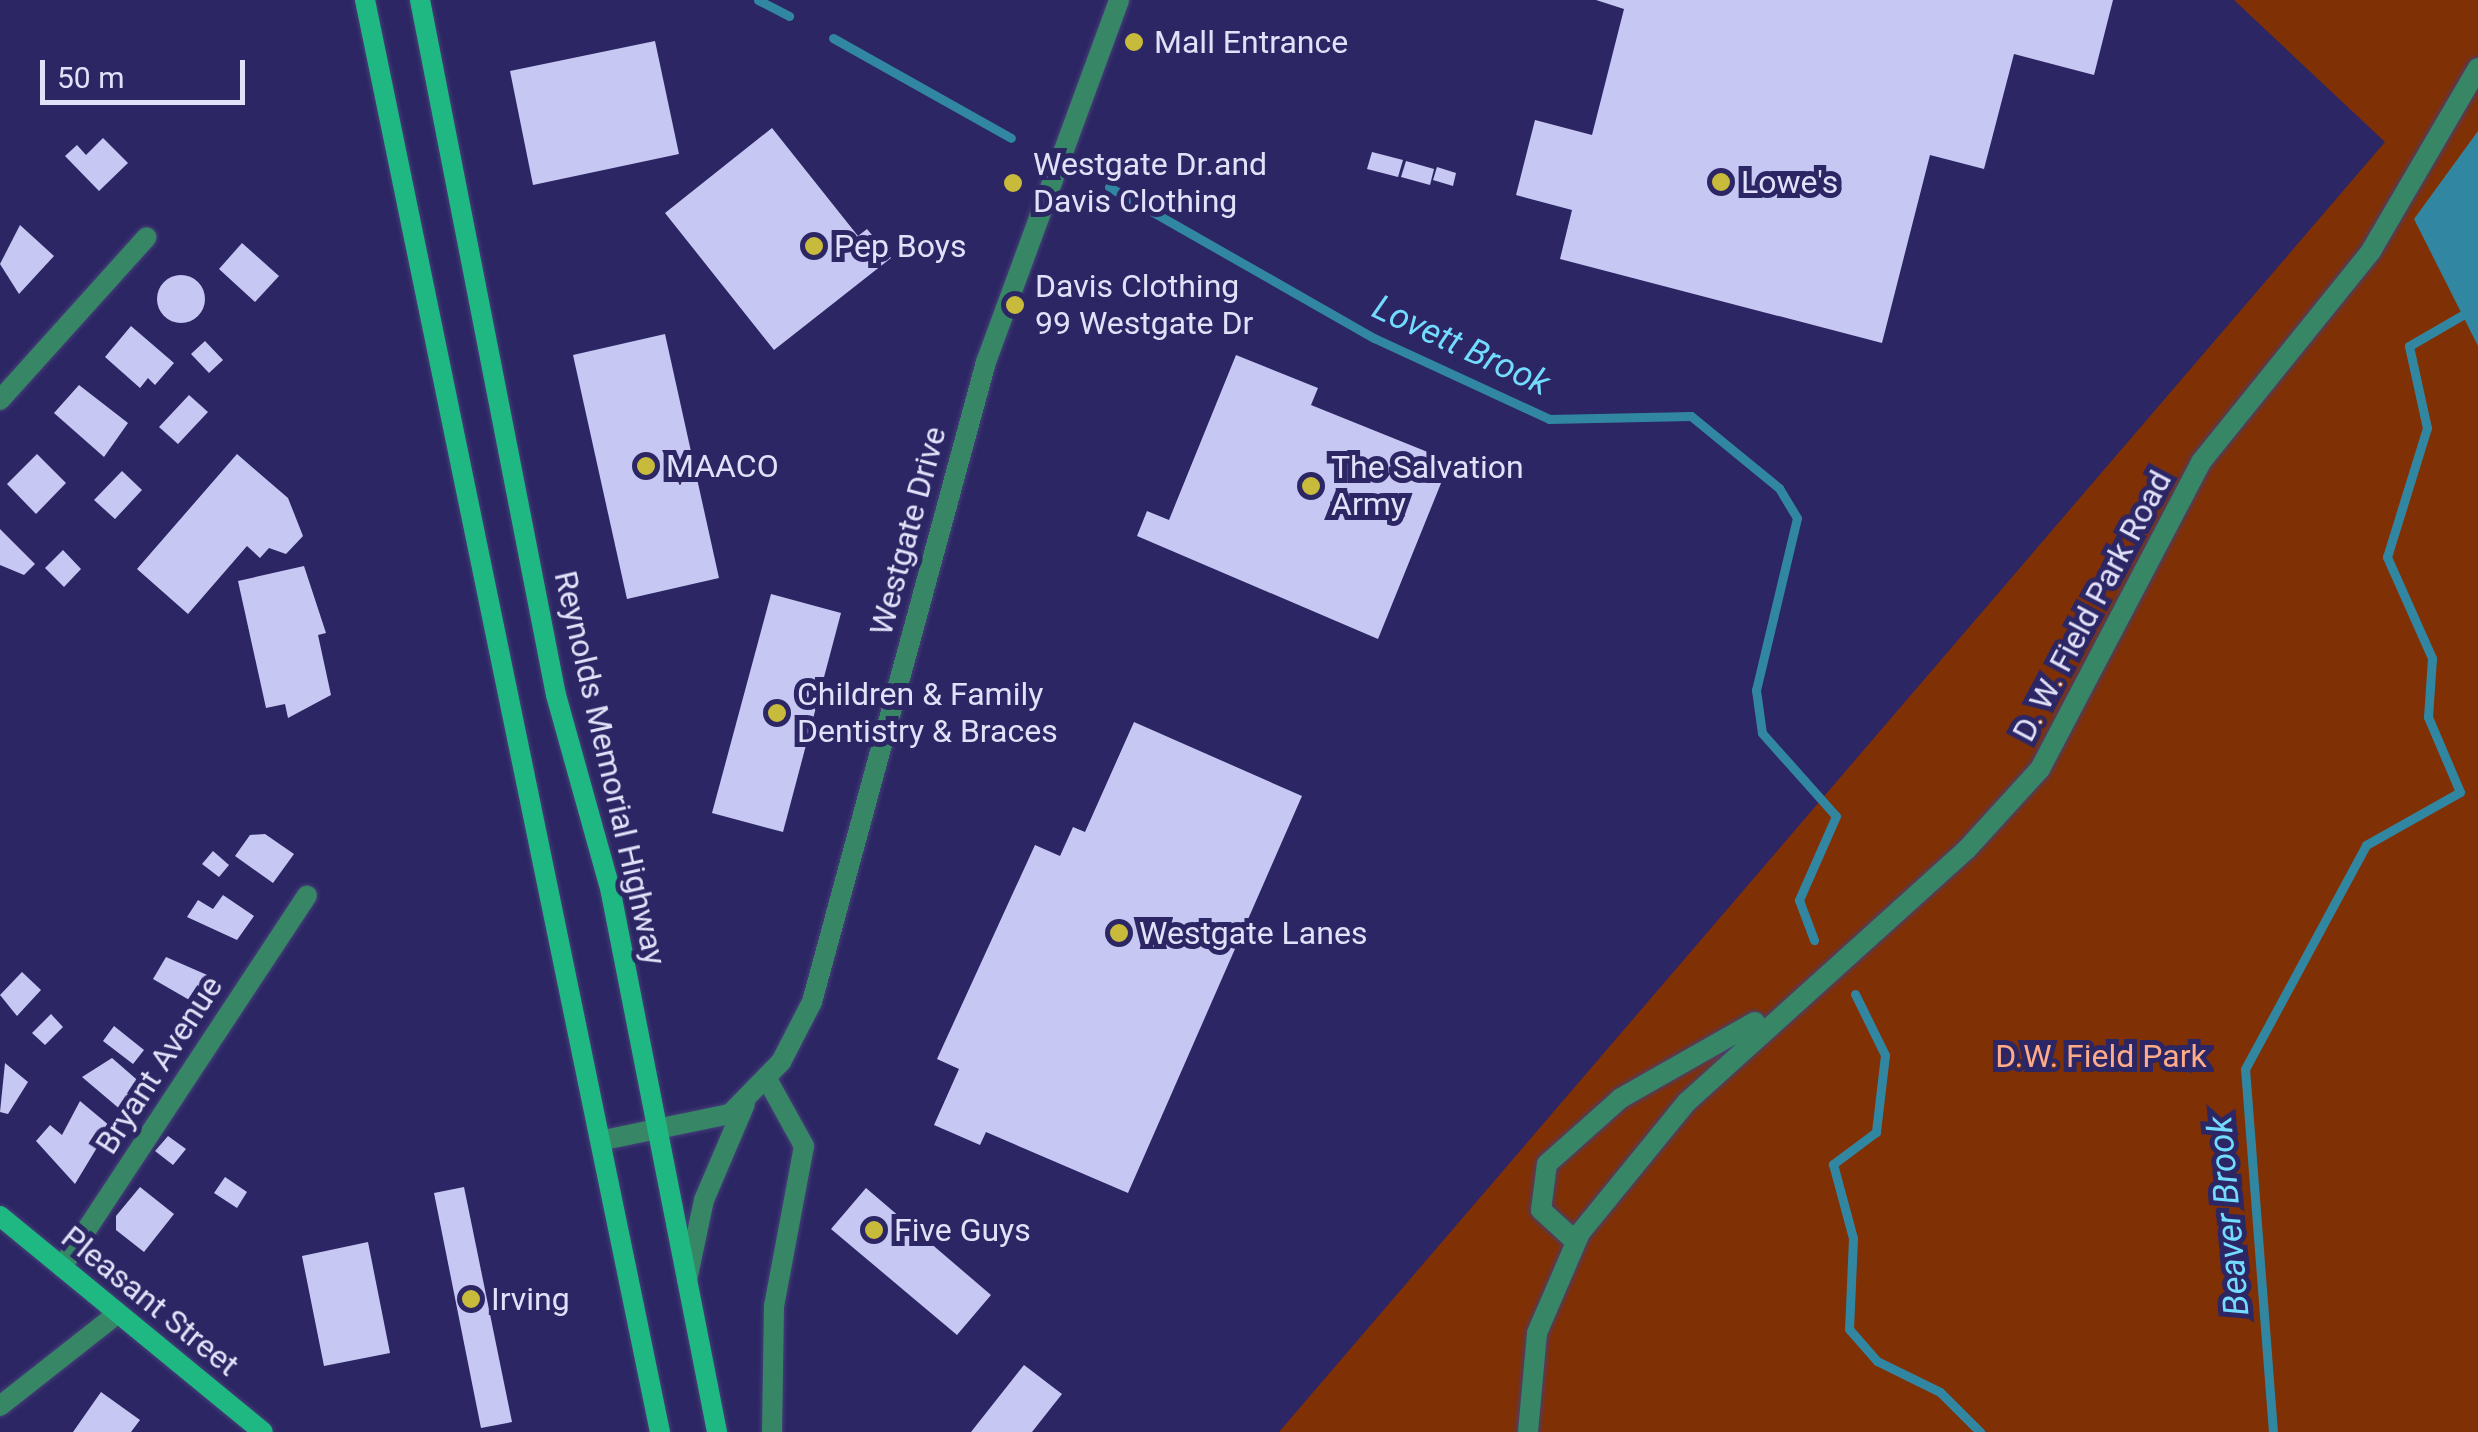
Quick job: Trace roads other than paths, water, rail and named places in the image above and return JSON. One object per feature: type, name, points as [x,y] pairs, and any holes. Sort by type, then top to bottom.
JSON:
[{"type":"main road","name":"Reynolds Memorial Highway","points":[[420,0],[556,695],[602,852],[717,1432]]},
{"type":"main road","points":[[365,4],[604,1140],[660,1432]]},
{"type":"main road","name":"Pleasant Street","points":[[0,1216],[263,1432]]},
{"type":"street","name":"Westgate Drive","points":[[604,1140],[701,1126],[746,1102],[767,1079],[820,982],[986,362],[1120,0]]},
{"type":"street","name":"D. W. Field Park Road","points":[[1528,1432],[1531,1361],[1546,1298],[1575,1241],[1652,1140],[1803,991],[1967,850],[2040,768],[2201,462],[2371,252],[2478,68]]},
{"type":"street","points":[[0,400],[147,237]]},
{"type":"street","name":"Bryant Avenue","points":[[62,1267],[307,896]]},
{"type":"street","points":[[1575,1241],[1549,1222],[1538,1197],[1562,1147],[1621,1098],[1803,991]]},
{"type":"street","points":[[767,1079],[804,1146],[774,1306],[772,1432]]},
{"type":"street","points":[[687,1282],[704,1200],[746,1102]]},
{"type":"street","points":[[0,1406],[118,1313]]},
{"type":"water","points":[[2478,131],[2478,346],[2414,219]]},
{"type":"waterway","name":"Lovett Brook","points":[[758,0],[789,16]]},
{"type":"waterway","name":"Lovett Brook","points":[[833,38],[1011,138]]},
{"type":"waterway","name":"Lovett Brook","points":[[1109,187],[1374,338],[1549,419],[1691,416],[1779,488],[1797,518],[1756,690],[1762,733],[1836,816],[1799,900],[1814,940]]},
{"type":"waterway","name":"Beaver Brook","points":[[2273,1432],[2245,1069],[2366,845],[2460,792],[2428,717],[2432,658],[2387,557],[2427,428],[2409,346],[2478,306]]},
{"type":"waterway","name":"Lovett Brook","points":[[1855,994],[1885,1055],[1876,1132],[1833,1164],[1853,1238],[1849,1329],[1877,1361],[1940,1392],[1980,1432]]},
{"type":"place","name":"Mall Entrance","points":[[1134,42]]},
{"type":"place","name":"Lowe's","points":[[1721,182]]},
{"type":"place","name":"Westgate Dr.and Davis Clothing","points":[[1013,183]]},
{"type":"place","name":"Pep Boys","points":[[814,246]]},
{"type":"place","name":"Davis Clothing 99 Westgate Dr","points":[[1015,305]]},
{"type":"place","name":"MAACO","points":[[646,466]]},
{"type":"place","name":"The Salvation Army","points":[[1311,486]]},
{"type":"place","name":"Children & Family Dentistry & Braces","points":[[777,713]]},
{"type":"place","name":"Westgate Lanes","points":[[1119,933]]},
{"type":"place","name":"Five Guys","points":[[874,1230]]},
{"type":"place","name":"Irving","points":[[471,1299]]},
{"type":"park label","name":"D.W. Field Park","points":[[2101,1056]]}]
